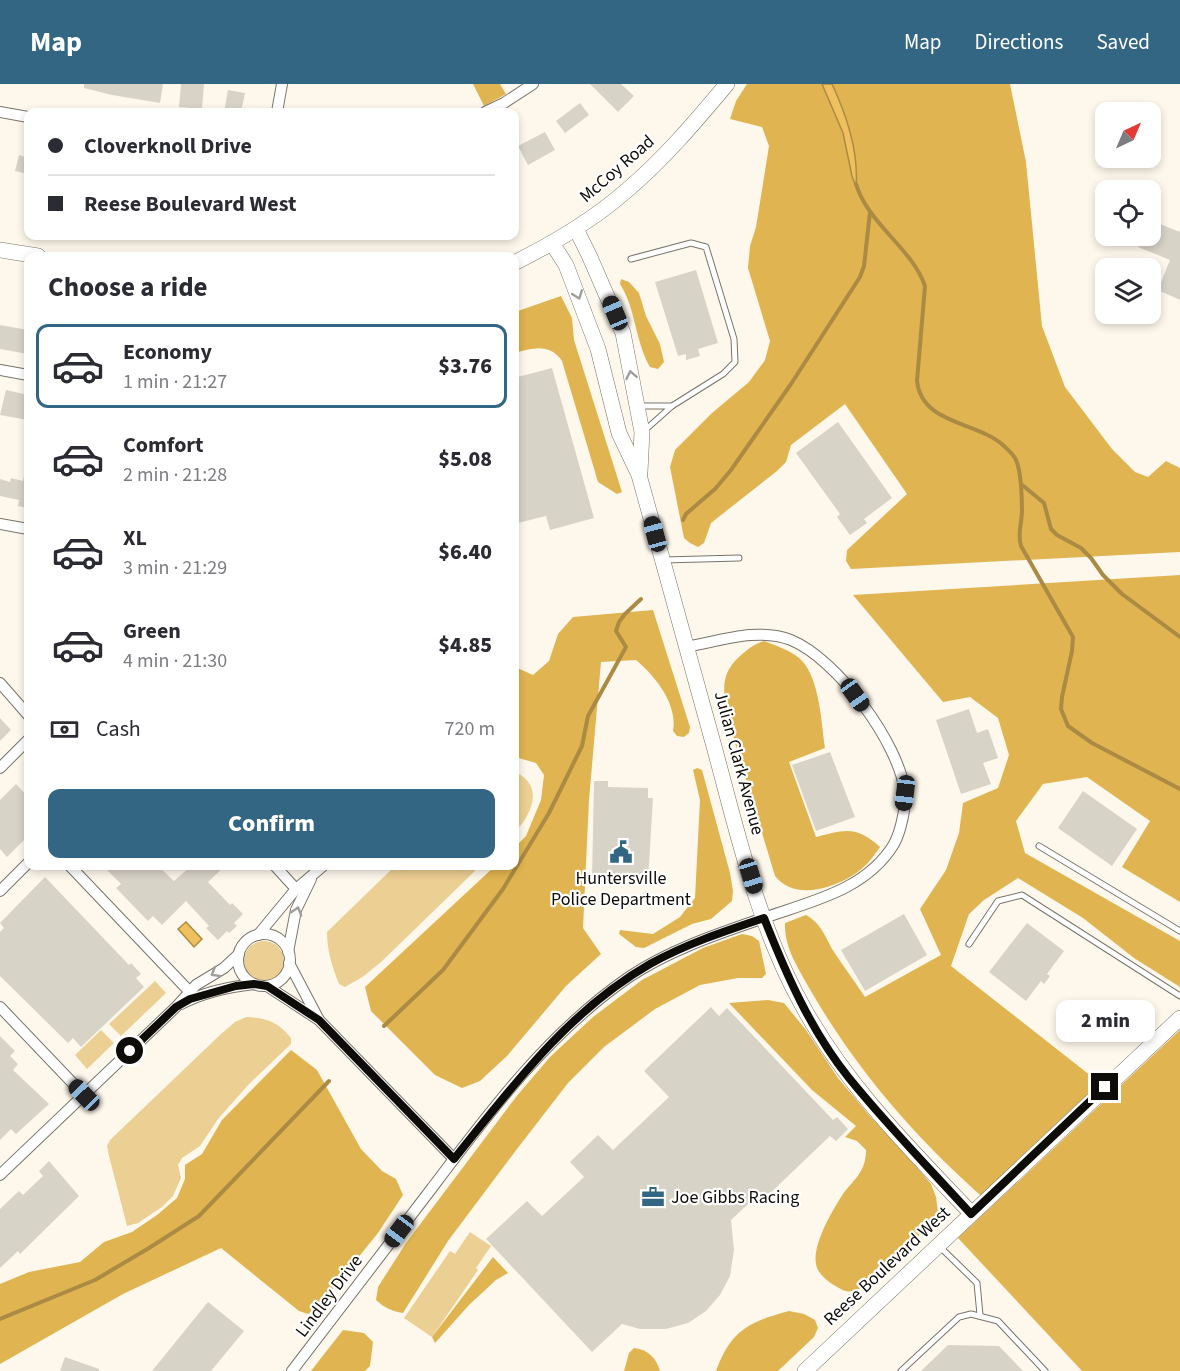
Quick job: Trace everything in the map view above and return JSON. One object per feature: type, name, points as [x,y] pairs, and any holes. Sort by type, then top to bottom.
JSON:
[{"type":"street","points":[[278,108],[282,84]]},
{"type":"street","points":[[493,108],[533,84]]},
{"type":"street","name":"McCoy Road","points":[[519,260],[576,229],[626,191],[663,156],[728,84]]},
{"type":"street","points":[[0,112],[24,116]]},
{"type":"street","name":"Julian Clark Avenue","points":[[576,229],[623,333],[642,432],[639,475]]},
{"type":"street","name":"Julian Clark Avenue","points":[[552,243],[566,265],[598,349],[619,433],[639,475],[738,835],[764,918],[789,980],[839,1064],[879,1113],[971,1214]]},
{"type":"street","points":[[0,250],[24,254]]},
{"type":"street","points":[[0,370],[24,374]]},
{"type":"street","points":[[0,524],[24,528]]},
{"type":"street","name":"Lindley Drive","points":[[292,1371],[454,1159],[553,1040],[605,995],[634,974],[670,954],[708,938],[830,895],[861,880],[895,842],[902,819],[905,793],[887,741],[851,690],[816,656],[792,641],[769,635],[748,635],[686,647]]},
{"type":"street","points":[[0,683],[24,710]]},
{"type":"street","points":[[0,768],[24,744]]},
{"type":"street","points":[[0,891],[24,867]]},
{"type":"street","points":[[74,870],[189,991]]},
{"type":"street","points":[[279,870],[296,889]]},
{"type":"street","points":[[254,984],[244,978],[240,970],[238,962],[242,946],[258,935],[296,889],[318,870]]},
{"type":"street","points":[[267,986],[282,978],[289,958],[296,909],[308,883],[318,870]]},
{"type":"street","points":[[258,935],[272,936],[280,940],[319,1020]]},
{"type":"street","points":[[0,1175],[176,1007],[189,991],[224,968],[239,954]]},
{"type":"street","points":[[176,1007],[202,995],[254,984],[267,986],[319,1020],[454,1159]]},
{"type":"street","points":[[0,1007],[84,1095]]},
{"type":"street","name":"Reese Boulevard West","points":[[805,1371],[1180,1018]]},
{"type":"lane","points":[[631,259],[691,243],[706,247],[735,339],[735,362],[723,374],[672,406],[642,432]]},
{"type":"lane","points":[[637,406],[672,406]]},
{"type":"lane","points":[[662,560],[739,558]]},
{"type":"lane","points":[[1039,846],[1180,931]]},
{"type":"lane","points":[[969,944],[998,902],[1022,895],[1180,996]]},
{"type":"lane","points":[[938,1245],[977,1283],[980,1315]]},
{"type":"lane","points":[[901,1371],[959,1317],[971,1314],[998,1321],[1045,1371]]},
{"type":"shaded area","points":[[473,84],[500,84],[506,94],[484,106]]},
{"type":"shaded area","points":[[747,84],[822,84],[857,173],[849,127],[832,84],[1010,84],[1026,162],[1042,326],[1065,387],[1112,449],[1135,472],[1148,477],[1166,461],[1180,468],[1180,552],[851,569],[846,561],[847,550],[907,494],[845,404],[791,445],[786,462],[777,471],[711,523],[704,543],[698,547],[684,538],[670,467],[675,450],[712,413],[749,382],[765,360],[770,341],[748,268],[769,146],[762,127],[730,119],[736,101]]},
{"type":"shaded area","points":[[822,84],[832,84],[847,121],[856,160],[856,187],[843,133]]},
{"type":"shaded area","points":[[621,279],[629,282],[639,293],[646,316],[660,344],[664,362],[658,369],[650,367],[645,357],[629,304],[620,284]]},
{"type":"shaded area","points":[[561,296],[572,318],[574,340],[622,492],[617,494],[598,482],[562,361],[552,351],[546,349],[519,352],[519,311]]},
{"type":"shaded area","points":[[1180,575],[1180,902],[1122,867],[1150,821],[1087,777],[1043,784],[1016,821],[1025,853],[1180,941],[1180,987],[1134,958],[1083,918],[1018,878],[984,900],[969,914],[951,966],[1105,1087],[986,1200],[911,1127],[845,1045],[792,956],[785,932],[785,923],[806,915],[816,922],[865,997],[941,955],[920,909],[946,870],[959,833],[963,803],[998,788],[1009,755],[998,718],[970,697],[943,702],[853,595]]},
{"type":"shaded area","points":[[653,610],[690,727],[689,733],[684,737],[677,736],[673,731],[672,711],[664,691],[636,660],[601,662],[589,800],[583,928],[601,954],[566,986],[507,1056],[480,1081],[462,1088],[435,1075],[371,1011],[365,987],[491,870],[519,870],[519,843],[526,836],[541,800],[544,775],[536,763],[519,758],[519,669],[533,675],[549,661],[558,634],[573,617]]},
{"type":"shaded area","points":[[764,641],[784,649],[803,662],[810,672],[818,697],[825,748],[789,762],[816,837],[842,831],[857,832],[880,847],[867,864],[855,874],[832,886],[801,890],[791,888],[775,876],[726,713],[725,682],[729,669],[746,651]]},
{"type":"shaded area","points":[[697,768],[702,770],[730,873],[732,901],[711,919],[692,924],[644,948],[636,947],[619,934],[620,930],[653,934],[680,917],[695,898],[700,800],[693,770]]},
{"type":"shaded area","points":[[519,775],[530,784],[533,800],[519,827]]},
{"type":"shaded area","points":[[391,870],[476,870],[381,962],[364,976],[345,987],[339,984],[334,971],[327,932]]},
{"type":"shaded area","points":[[186,922],[202,939],[194,947],[178,929]]},
{"type":"shaded area","points":[[742,934],[752,936],[759,941],[766,974],[762,978],[738,978],[700,985],[655,1009],[604,1047],[568,1083],[517,1149],[448,1241],[403,1313],[388,1309],[376,1300],[378,1287],[406,1243],[516,1097],[550,1057],[593,1017],[642,980],[703,948]]},
{"type":"shaded area","points":[[264,941],[278,947],[284,961],[278,975],[264,981],[250,975],[244,961],[250,947]]},
{"type":"shaded area","points":[[155,981],[166,993],[121,1036],[109,1024]]},
{"type":"shaded area","points":[[768,1000],[784,1003],[806,1030],[838,1078],[931,1184],[936,1197],[938,1212],[930,1225],[868,1284],[854,1291],[843,1290],[824,1278],[818,1270],[816,1253],[822,1233],[832,1213],[864,1165],[866,1150],[857,1141],[845,1137],[856,1126],[812,1090],[729,1003]]},
{"type":"shaded area","points":[[246,1017],[260,1018],[277,1025],[291,1038],[291,1044],[249,1084],[218,1119],[200,1146],[182,1158],[178,1165],[181,1178],[173,1196],[162,1207],[138,1223],[127,1226],[107,1146],[110,1140],[221,1034],[235,1022]]},
{"type":"shaded area","points":[[101,1030],[114,1043],[87,1069],[75,1055]]},
{"type":"shaded area","points":[[1180,1030],[1180,1371],[1082,1371],[958,1238]]},
{"type":"shaded area","points":[[291,1050],[317,1070],[361,1149],[382,1171],[396,1179],[403,1195],[378,1233],[318,1307],[308,1314],[299,1311],[221,1248],[123,1294],[0,1364],[0,1284],[29,1272],[80,1262],[104,1242],[132,1232],[157,1215],[177,1198],[185,1179],[185,1165],[202,1154],[222,1120]]},
{"type":"shaded area","points":[[470,1232],[491,1246],[476,1268],[478,1270],[432,1337],[404,1318],[450,1251],[455,1254]]},
{"type":"shaded area","points":[[493,1257],[508,1273],[496,1280],[469,1305],[435,1343],[432,1337]]},
{"type":"shaded area","points":[[789,1311],[804,1314],[815,1320],[818,1328],[814,1337],[778,1371],[716,1371],[728,1346],[743,1330],[763,1319]]},
{"type":"shaded area","points":[[343,1330],[364,1333],[373,1342],[370,1366],[365,1371],[311,1371]]},
{"type":"shaded area","points":[[634,1348],[651,1355],[660,1371],[624,1371],[629,1353]]},
{"type":"building","points":[[84,84],[163,84],[160,103],[84,88]]},
{"type":"building","points":[[181,84],[204,84],[202,108],[179,107]]},
{"type":"building","points":[[590,84],[621,84],[634,96],[618,112]]},
{"type":"building","points":[[228,90],[245,93],[242,108],[225,108]]},
{"type":"building","points":[[580,103],[589,115],[565,133],[556,121]]},
{"type":"building","points":[[545,132],[555,150],[528,165],[519,145]]},
{"type":"building","points":[[19,155],[24,157],[24,173],[15,171]]},
{"type":"building","points":[[1161,224],[1180,232],[1180,300],[1161,291],[1161,282],[1170,260],[1138,247],[1161,246]]},
{"type":"building","points":[[696,270],[718,343],[698,349],[700,356],[686,360],[686,354],[678,356],[655,282]]},
{"type":"building","points":[[0,325],[24,329],[24,353],[0,349]]},
{"type":"building","points":[[552,368],[594,518],[550,530],[546,516],[519,523],[519,377]]},
{"type":"building","points":[[6,390],[24,394],[24,419],[0,415]]},
{"type":"building","points":[[838,422],[892,498],[864,519],[867,523],[850,535],[837,517],[840,514],[796,453]]},
{"type":"building","points":[[24,476],[24,507],[18,506],[19,500],[0,496],[0,479],[10,482],[11,478],[23,481]]},
{"type":"building","points":[[969,709],[977,733],[988,729],[998,758],[983,763],[991,784],[961,794],[936,720]]},
{"type":"building","points":[[0,718],[11,730],[0,741]]},
{"type":"building","points":[[830,752],[855,817],[816,831],[792,765]]},
{"type":"building","name":"Huntersville Police Department","points":[[594,781],[608,781],[608,787],[648,788],[648,798],[653,798],[648,881],[592,879]]},
{"type":"building","points":[[16,784],[24,793],[24,840],[7,857],[0,849],[0,800]]},
{"type":"building","points":[[1083,791],[1137,829],[1112,866],[1058,828]]},
{"type":"building","points":[[107,870],[162,870],[174,881],[186,870],[221,870],[208,882],[230,905],[232,903],[243,914],[234,923],[237,926],[229,933],[227,931],[218,940],[206,928],[209,926],[186,901],[162,925],[153,916],[148,921],[116,888],[121,884]]},
{"type":"building","points":[[45,877],[129,965],[131,963],[141,974],[136,978],[144,987],[81,1047],[73,1038],[68,1043],[0,976],[0,932],[4,928],[0,923]]},
{"type":"building","points":[[904,914],[927,955],[865,991],[841,950]]},
{"type":"building","points":[[1027,923],[1064,951],[1047,974],[1050,976],[1044,984],[1041,981],[1026,1001],[989,972]]},
{"type":"building","points":[[711,1007],[719,1016],[727,1008],[833,1120],[837,1117],[848,1129],[836,1141],[830,1136],[764,1199],[759,1194],[731,1220],[734,1250],[730,1276],[720,1295],[706,1311],[688,1323],[666,1329],[640,1329],[622,1324],[592,1352],[486,1239],[527,1201],[542,1216],[584,1177],[570,1162],[598,1135],[613,1150],[669,1097],[644,1071]]},
{"type":"building","points":[[0,1036],[15,1051],[10,1056],[18,1064],[13,1070],[49,1104],[16,1134],[11,1129],[0,1140]]},
{"type":"building","points":[[49,1161],[79,1196],[20,1254],[18,1251],[0,1268],[0,1209],[19,1191],[23,1195],[43,1176],[39,1171]]},
{"type":"building","points":[[208,1302],[244,1331],[211,1371],[152,1371]]},
{"type":"building","points":[[948,1345],[999,1346],[1023,1371],[921,1371]]},
{"type":"building","points":[[65,1357],[99,1369],[99,1371],[60,1371]]},
{"type":"waterway","points":[[856,184],[870,211],[919,272],[925,286],[917,381],[921,395],[929,406],[940,414],[993,438],[1004,446],[1016,460],[1021,492],[1022,515],[1019,537],[1021,546],[1073,637],[1061,709],[1068,726],[1092,743],[1180,789]]},
{"type":"waterway","points":[[683,520],[686,514],[715,489],[731,470],[791,384],[860,277],[864,266],[870,212]]},
{"type":"waterway","points":[[1021,484],[1044,503],[1051,529],[1057,535],[1081,548],[1122,594],[1180,637]]},
{"type":"waterway","points":[[519,863],[549,813],[582,746],[588,716],[626,647],[616,631],[619,622],[641,599]]},
{"type":"waterway","points":[[384,1026],[443,970],[514,870]]},
{"type":"waterway","points":[[0,1319],[95,1280],[199,1216],[329,1081]]},
{"type":"place","name":"Huntersville Police Department","points":[[621,852]]},
{"type":"place","name":"Joe Gibbs Racing","points":[[653,1197]]},
{"type":"route","points":[[130,1051],[176,1007],[190,999],[236,986],[254,984],[267,986],[319,1020],[454,1159],[553,1040],[605,995],[634,974],[670,954],[764,918],[789,980],[839,1064],[879,1113],[971,1214],[1105,1087]]}]
